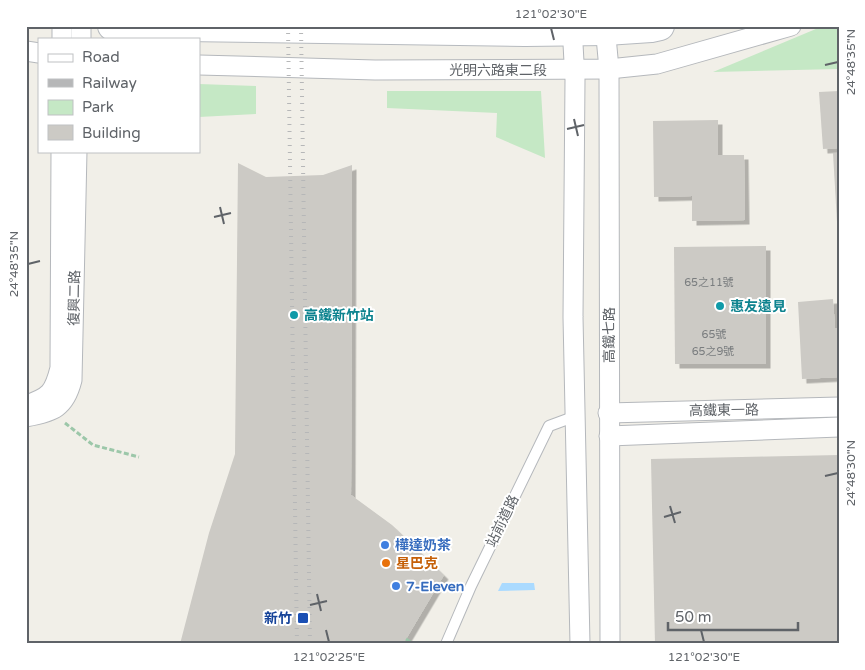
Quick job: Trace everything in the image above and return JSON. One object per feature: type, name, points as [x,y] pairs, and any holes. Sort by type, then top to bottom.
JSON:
[{"type":"main road","points":[[112,26],[525,32],[572,29],[652,28],[660,26]]},
{"type":"street","name":"光明六路東二段","points":[[200,65],[375,70],[609,69],[658,64],[791,26]]},
{"type":"street","points":[[572,29],[574,70],[573,317],[580,644]]},
{"type":"street","name":"高鐵七路","points":[[605,29],[609,69],[608,436],[610,644]]},
{"type":"street","name":"復興二路","points":[[26,405],[42,399],[55,386],[60,368],[60,152]]},
{"type":"street","name":"復興二路","points":[[50,412],[69,393],[72,380],[77,152]]},
{"type":"street","name":"高鐵東一路","points":[[608,413],[839,407]]},
{"type":"street","points":[[26,417],[50,412]]},
{"type":"street","name":"高鐵東一路","points":[[608,436],[839,427]]},
{"type":"lane","name":"站前道路","points":[[446,644],[475,578],[549,426],[576,416]]},
{"type":"path","points":[[50,412],[93,445],[139,457]]},
{"type":"path","points":[[406,639],[414,644]]},
{"type":"green space","points":[[823,26],[839,26],[839,69],[713,72]]},
{"type":"green space","points":[[200,84],[256,86],[256,114],[200,117]]},
{"type":"green space","points":[[387,91],[541,91],[545,158],[496,137],[497,113],[387,108]]},
{"type":"water","points":[[502,583],[534,583],[535,590],[498,591]]},
{"type":"building","points":[[839,91],[839,148],[823,149],[819,92]]},
{"type":"building","points":[[718,120],[718,155],[744,155],[745,220],[692,221],[692,196],[654,197],[653,121]]},
{"type":"building","points":[[833,153],[839,153],[839,221],[837,222]]},
{"type":"building","name":"高鐵新竹站","points":[[238,163],[266,177],[323,175],[352,165],[351,495],[392,525],[444,575],[403,644],[180,644],[209,533],[235,454]]},
{"type":"building","name":"惠友遠見","points":[[766,246],[766,364],[675,364],[674,247]]},
{"type":"building","points":[[833,299],[835,328],[839,328],[839,377],[802,379],[798,302]]},
{"type":"building","points":[[839,455],[839,644],[655,644],[651,459]]},
{"type":"railway","points":[[288,26],[297,644]]},
{"type":"railway","points":[[301,26],[310,644]]},
{"type":"place","name":"惠友遠見","points":[[720,306]]},
{"type":"place","name":"高鐵新竹站","points":[[294,315]]},
{"type":"place","name":"樺達奶茶","points":[[385,545]]},
{"type":"place","name":"星巴克","points":[[386,563]]},
{"type":"place","name":"7-Eleven","points":[[396,586]]},
{"type":"place","name":"新竹","points":[[303,618]]}]
